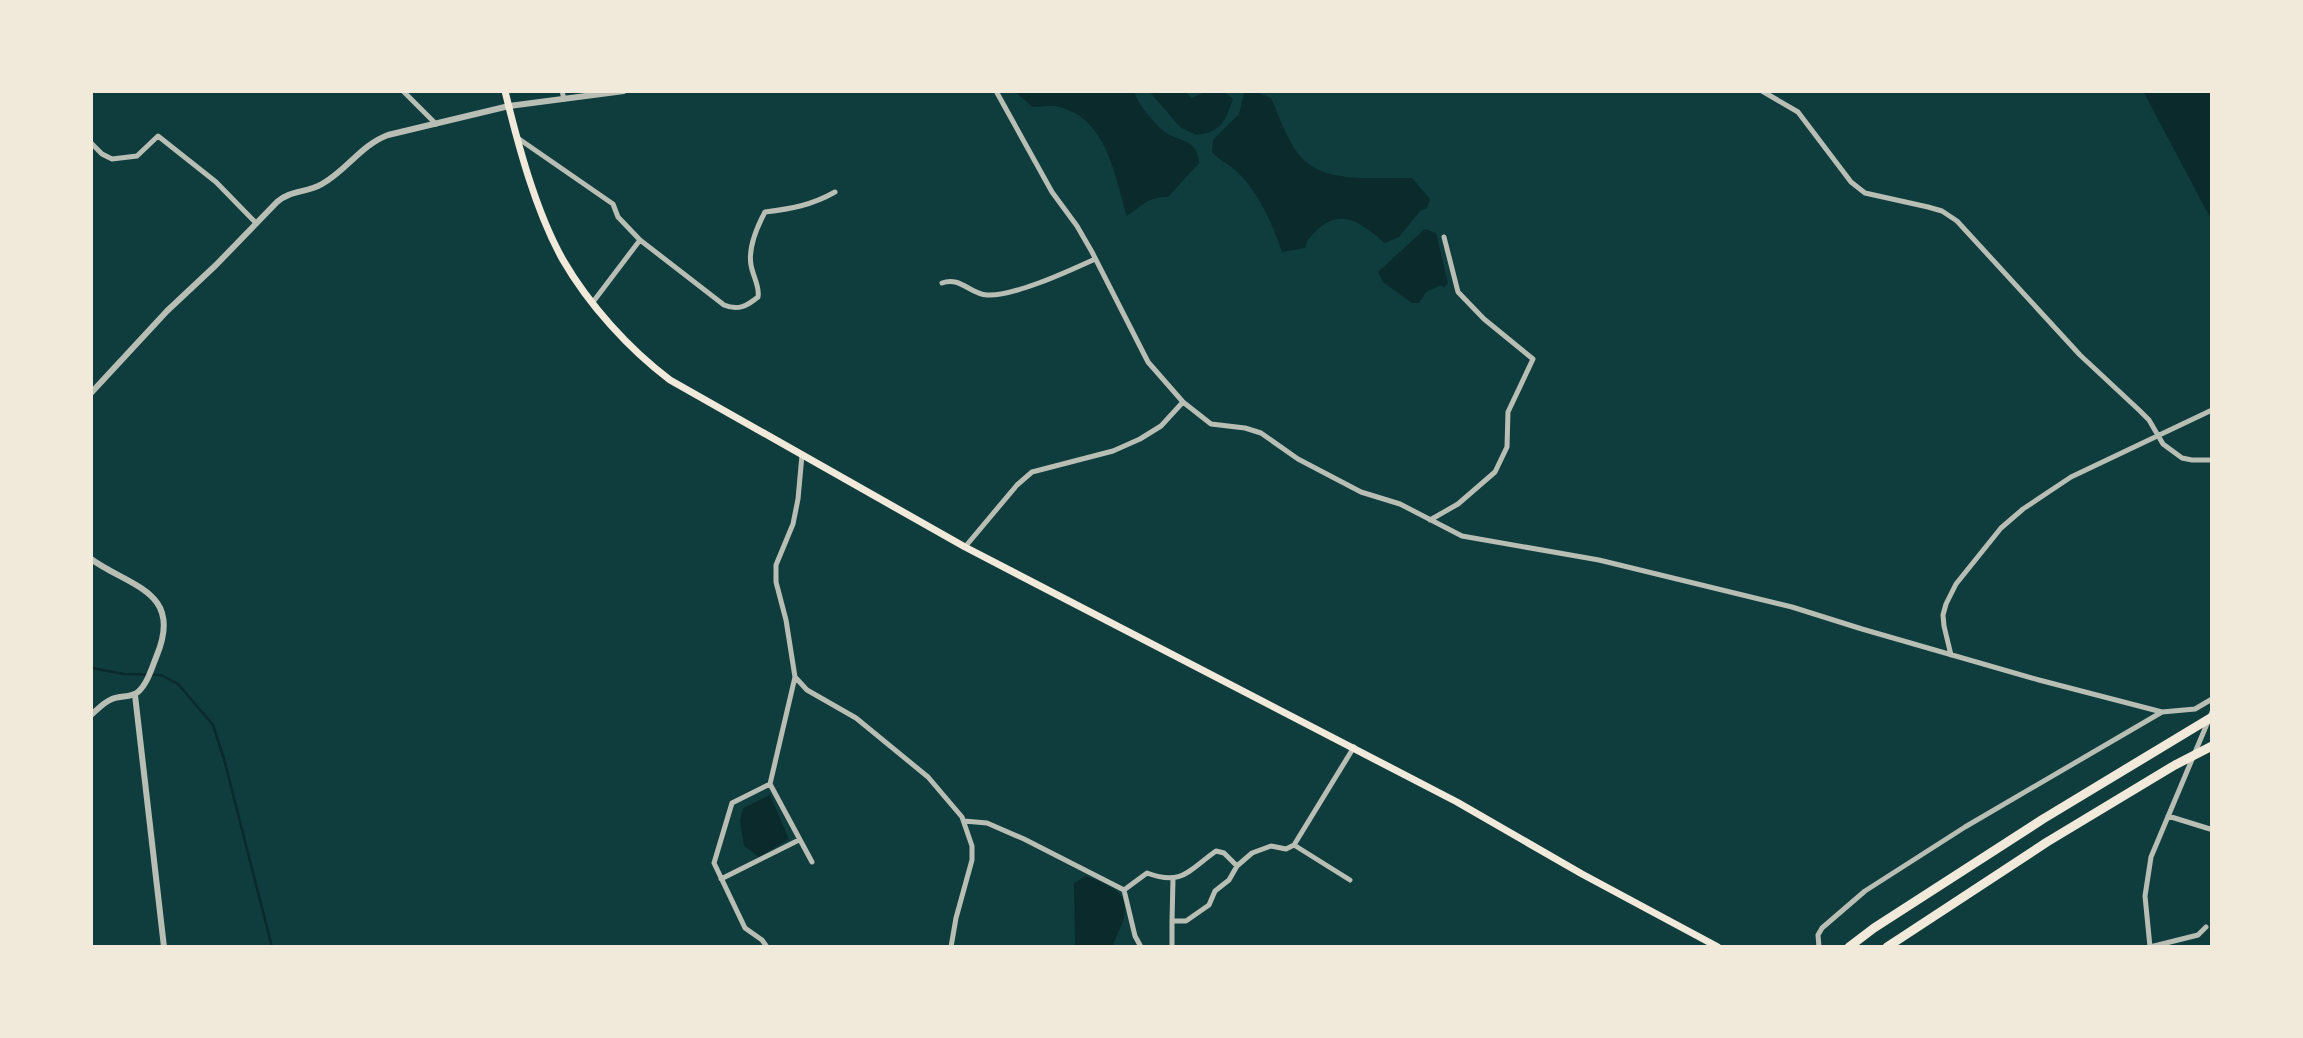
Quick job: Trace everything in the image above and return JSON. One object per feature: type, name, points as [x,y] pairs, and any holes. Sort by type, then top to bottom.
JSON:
[{"type":"highway","points":[[1849,947],[1874,928],[2212,714]]},
{"type":"highway","points":[[1888,946],[2047,842],[2175,765],[2212,746]]},
{"type":"main road","points":[[505,91],[538,204],[571,272],[593,302],[639,353],[670,380],[965,547],[1354,747],[1718,947]]},
{"type":"street","points":[[402,91],[436,124]]},
{"type":"street","points":[[91,393],[167,311],[284,196],[323,184],[375,141],[388,135],[563,95],[624,91]]},
{"type":"street","points":[[996,91],[1052,192],[1077,226],[1148,362],[1182,402],[1210,424],[1245,428],[1261,433],[1298,459],[1361,492],[1400,504],[1462,536],[1599,560],[1792,607],[1951,655],[2162,712],[2195,709],[2212,699]]},
{"type":"street","points":[[1762,91],[1798,112],[1851,182],[1865,193],[1928,206],[1957,221],[2080,355],[2138,410],[2163,444],[2182,458],[2212,460]]},
{"type":"street","points":[[91,143],[112,159],[137,156],[158,136],[216,182],[256,223]]},
{"type":"street","points":[[519,139],[613,204],[618,217],[640,240],[724,305],[733,309],[747,306],[758,298],[760,290],[751,265],[751,250],[759,222],[765,212],[794,209],[835,192]]},
{"type":"street","points":[[1430,520],[1458,504],[1495,471],[1507,447],[1508,412],[1533,359],[1458,292],[1444,237]]},
{"type":"street","points":[[593,302],[640,240]]},
{"type":"street","points":[[942,283],[948,280],[964,284],[985,295],[1000,294],[1061,274],[1095,259]]},
{"type":"street","points":[[965,547],[1017,485],[1032,472],[1113,451],[1140,439],[1161,426],[1182,402]]},
{"type":"street","points":[[1951,655],[1943,615],[1947,604],[1956,584],[2001,528],[2023,509],[2071,477],[2212,410]]},
{"type":"street","points":[[802,455],[793,524],[776,565],[776,582],[786,620],[794,677],[770,784],[813,862]]},
{"type":"street","points":[[91,559],[152,595],[164,620],[159,650],[147,681],[135,695],[112,699],[91,715]]},
{"type":"street","points":[[794,677],[807,690],[856,718],[929,777],[964,821],[972,846],[972,860],[951,947]]},
{"type":"street","points":[[135,695],[164,947]]},
{"type":"street","points":[[1819,947],[1818,935],[1822,929],[1865,891],[1965,827],[2162,712]]},
{"type":"street","points":[[2206,927],[2198,935],[2150,947],[2145,896],[2151,857],[2212,714]]},
{"type":"street","points":[[1172,921],[1186,921],[1209,905],[1215,891],[1229,880],[1237,866],[1262,848],[1271,846],[1286,849],[1294,845],[1354,747]]},
{"type":"street","points":[[767,947],[762,940],[745,929],[714,863],[732,803],[770,784]]},
{"type":"street","points":[[2168,816],[2210,829]]},
{"type":"street","points":[[964,821],[987,823],[1124,890],[1135,947]]},
{"type":"street","points":[[720,878],[799,840]]},
{"type":"street","points":[[1294,845],[1350,880]]},
{"type":"street","points":[[1124,890],[1147,873],[1173,880],[1216,851],[1224,853],[1237,866]]},
{"type":"street","points":[[1172,947],[1173,880]]},
{"type":"street","points":[[1135,936],[1141,947]]},
{"type":"water","points":[[1014,91],[1134,91],[1141,106],[1160,128],[1195,148],[1199,163],[1168,197],[1150,200],[1127,216],[1112,165],[1097,134],[1072,112],[1055,106],[1033,107]]},
{"type":"water","points":[[1149,91],[1184,91],[1192,98],[1207,91],[1223,91],[1233,99],[1228,113],[1217,128],[1196,135],[1180,127]]},
{"type":"water","points":[[1246,91],[1254,91],[1271,98],[1299,155],[1315,168],[1356,178],[1412,178],[1430,199],[1427,208],[1420,211],[1399,237],[1385,243],[1361,225],[1336,219],[1317,230],[1305,248],[1282,252],[1269,219],[1243,177],[1212,152],[1213,140],[1239,114]]},
{"type":"water","points":[[2143,91],[2212,91],[2212,221]]},
{"type":"water","points":[[1425,229],[1436,233],[1448,283],[1444,288],[1441,285],[1426,292],[1419,303],[1412,303],[1384,283],[1378,272]]},
{"type":"water","points":[[770,795],[789,839],[759,857],[744,846],[740,821],[743,808]]},
{"type":"water","points":[[1086,876],[1110,886],[1121,896],[1124,903],[1123,921],[1113,947],[1075,947],[1074,883]]},
{"type":"waterway","points":[[91,668],[124,674],[161,675],[178,684],[213,725],[272,947]]}]
